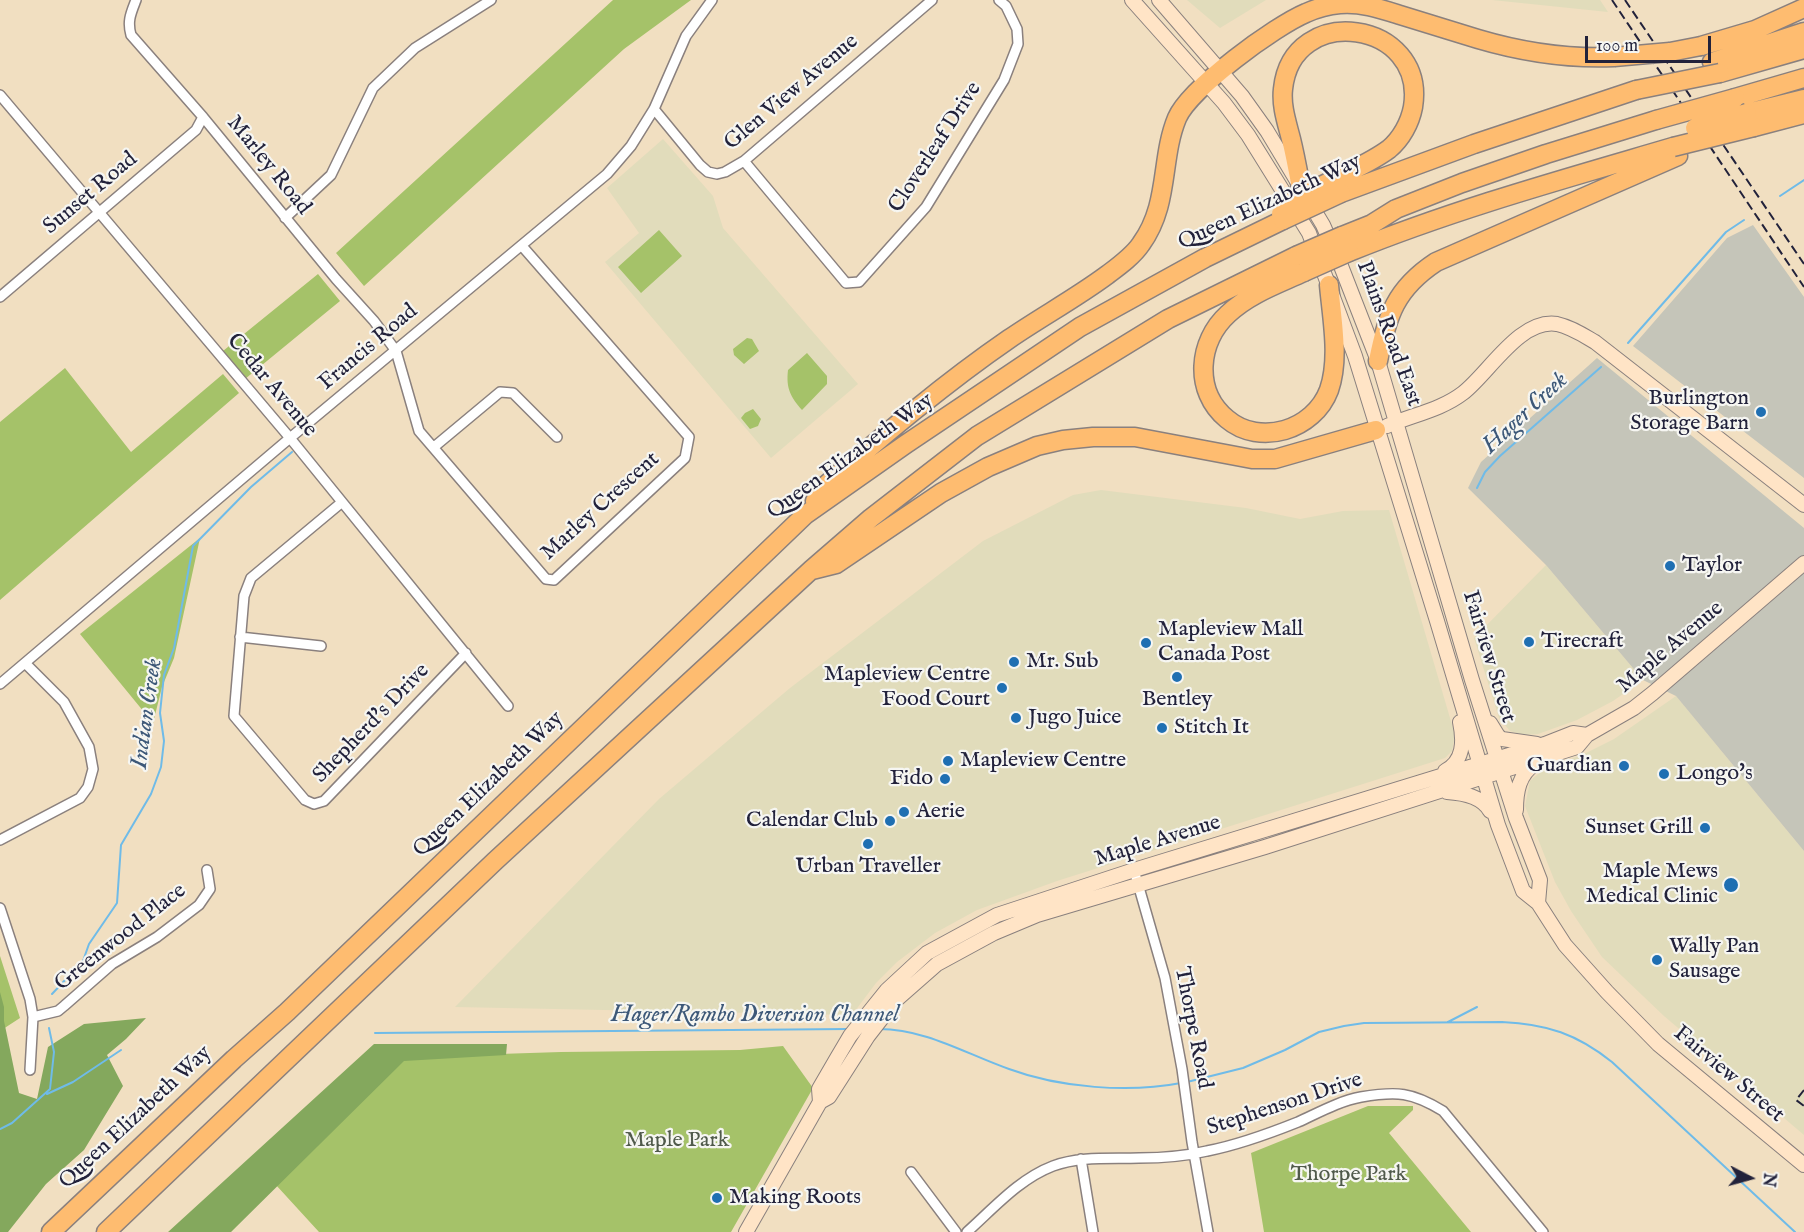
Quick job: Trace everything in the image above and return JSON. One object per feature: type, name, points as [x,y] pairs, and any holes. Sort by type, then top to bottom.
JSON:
[{"type":"highway","points":[[805,515],[826,485],[934,395],[1009,339],[1091,287],[1122,264],[1141,245],[1156,216],[1165,186],[1170,142],[1178,117],[1187,101],[1213,77],[1288,23],[1323,7],[1343,3],[1376,8],[1524,51],[1559,56],[1614,57],[1670,52],[1701,46],[1755,30],[1804,8]]},
{"type":"highway","points":[[1301,188],[1284,116],[1282,91],[1286,71],[1298,52],[1312,41],[1336,32],[1353,31],[1381,39],[1406,63],[1412,81],[1414,101],[1405,130],[1390,148],[1339,186]]},
{"type":"highway","points":[[1716,67],[1804,32]]},
{"type":"highway","name":"Queen Elizabeth Way","points":[[51,1232],[287,1012],[805,515],[916,437],[1080,327],[1339,186],[1636,90],[1716,67],[1804,49]]},
{"type":"highway","points":[[1329,285],[1334,369],[1324,401],[1306,421],[1287,430],[1258,432],[1237,425],[1221,413],[1207,390],[1203,369],[1206,345],[1217,325],[1236,307],[1304,272],[1396,209],[1546,154],[1804,78]]},
{"type":"highway","points":[[106,1232],[495,861],[811,570],[871,518],[977,436],[1168,319],[1296,256],[1419,224],[1673,146],[1804,99]]},
{"type":"highway","points":[[1750,120],[1804,114]]},
{"type":"highway","points":[[1372,225],[1402,218],[1470,194],[1673,146]]},
{"type":"highway","points":[[1378,361],[1392,307],[1406,286],[1422,272],[1436,262],[1673,146]]},
{"type":"highway","points":[[811,570],[836,564],[941,493],[988,467],[1037,446],[1093,436],[1135,437],[1252,459],[1275,459],[1376,430]]},
{"type":"highway","points":[[36,1232],[69,1214]]},
{"type":"main road","name":"Plains Road East","points":[[1132,0],[1213,77],[1242,96],[1260,122],[1323,225],[1378,361],[1395,422],[1432,410],[1457,397],[1472,386],[1524,334],[1539,325],[1558,324],[1595,342],[1804,505]]},
{"type":"main road","name":"Plains Road East","points":[[1159,0],[1213,77],[1309,232],[1355,356],[1376,430]]},
{"type":"main road","points":[[1376,430],[1395,422]]},
{"type":"main road","name":"Fairview Street","points":[[1395,422],[1501,773],[1540,880],[1538,903]]},
{"type":"main road","name":"Fairview Street","points":[[1376,430],[1498,825],[1523,891],[1538,903],[1565,945],[1658,1044],[1804,1165]]},
{"type":"main road","name":"Maple Avenue","points":[[746,1232],[820,1102],[829,1097],[868,1036],[896,1000],[931,969],[994,933],[1036,915],[1501,773],[1547,751],[1573,733],[1587,735],[1634,708],[1653,693],[1804,563]]},
{"type":"main road","points":[[1431,778],[1452,768],[1462,747],[1463,736],[1451,670]]},
{"type":"main road","points":[[1478,697],[1498,736],[1547,751],[1525,772],[1517,797],[1516,818]]},
{"type":"main road","name":"Maple Avenue","points":[[820,1102],[819,1089],[850,1036],[887,990],[927,953],[997,915],[1134,870],[1497,758],[1547,751]]},
{"type":"main road","points":[[1436,792],[1457,793],[1480,799],[1488,806],[1498,825]]},
{"type":"street","name":"Marley Road","points":[[136,0],[128,25],[131,35],[203,117],[285,218],[374,321],[396,351]]},
{"type":"street","points":[[285,218],[331,175],[372,88],[415,48],[491,0]]},
{"type":"street","name":"Francis Road","points":[[0,684],[607,174],[631,146],[654,109],[686,36],[712,0]]},
{"type":"street","name":"Glen View Avenue","points":[[654,109],[700,165],[708,172],[717,174],[725,172],[744,161],[932,0]]},
{"type":"street","name":"Cloverleaf Drive","points":[[744,161],[846,283],[859,282],[926,207],[1004,80],[1018,44],[1017,29],[1006,6],[999,0]]},
{"type":"street","name":"Cedar Avenue","points":[[0,95],[290,438],[508,706]]},
{"type":"street","name":"Sunset Road","points":[[0,297],[196,130],[203,117]]},
{"type":"street","name":"Marley Crescent","points":[[396,351],[419,431],[546,579],[554,580],[684,458],[688,437],[522,246]]},
{"type":"street","points":[[434,447],[500,392],[513,393],[557,437]]},
{"type":"street","name":"Shepherd's Drive","points":[[341,503],[251,578],[244,596],[234,716],[305,800],[314,804],[324,801],[466,653]]},
{"type":"street","points":[[240,637],[321,646]]},
{"type":"street","points":[[0,840],[80,798],[88,787],[93,769],[89,747],[64,702],[25,663]]},
{"type":"street","name":"Greenwood Place","points":[[33,1017],[58,1011],[112,964],[157,937],[199,905],[210,889],[207,870]]},
{"type":"street","name":"Thorpe Road","points":[[1134,870],[1165,978],[1208,1232]]},
{"type":"street","points":[[0,908],[30,999],[33,1017],[30,1070]]},
{"type":"street","name":"Stephenson Drive","points":[[967,1232],[1033,1175],[1055,1166],[1082,1159],[1143,1158],[1194,1153],[1248,1142],[1360,1097],[1405,1093],[1422,1098],[1443,1111],[1543,1232]]},
{"type":"street","points":[[1082,1159],[1093,1232]]},
{"type":"street","points":[[911,1172],[956,1232]]},
{"type":"shaded area","points":[[1187,0],[1266,0],[1220,28]]},
{"type":"shaded area","points":[[1492,0],[1600,0],[1608,12]]},
{"type":"shaded area","points":[[663,139],[713,196],[723,228],[858,384],[771,458],[605,262],[639,233],[607,188]]},
{"type":"shaded area","name":"Burlington Storage Barn","points":[[1753,225],[1804,297],[1804,478],[1633,346],[1727,238]]},
{"type":"shaded area","points":[[1597,358],[1804,528],[1804,851],[1676,696],[1643,680],[1546,565],[1468,488],[1481,462]]},
{"type":"shaded area","points":[[1101,490],[1246,508],[1300,519],[1343,511],[1389,510],[1455,735],[1452,751],[1445,758],[1057,881],[977,910],[935,933],[897,962],[876,983],[852,1015],[455,1007],[659,799],[790,688],[983,541],[1073,495]]},
{"type":"shaded area","points":[[1546,565],[1643,680],[1613,701],[1577,720],[1538,734],[1523,735],[1510,731],[1499,718],[1474,638]]},
{"type":"shaded area","points":[[1676,696],[1804,851],[1804,1135],[1664,1016],[1602,957],[1571,911],[1555,882],[1525,806],[1530,781],[1545,768],[1582,755],[1614,739]]},
{"type":"green space","points":[[613,0],[691,0],[624,49],[364,286],[336,253]]},
{"type":"green space","points":[[659,230],[682,256],[641,293],[618,267]]},
{"type":"green space","points":[[318,274],[340,301],[245,379],[223,351]]},
{"type":"green space","points":[[747,338],[752,339],[759,351],[744,364],[734,355],[733,349]]},
{"type":"green space","points":[[807,353],[827,376],[827,384],[802,410],[790,392],[788,370]]},
{"type":"green space","points":[[65,368],[131,452],[223,374],[239,393],[0,600],[0,422]]},
{"type":"green space","points":[[753,409],[761,419],[758,426],[750,429],[741,418]]},
{"type":"green space","points":[[200,538],[174,658],[162,687],[153,723],[80,634]]},
{"type":"green space","points":[[0,956],[20,1018],[0,1031]]},
{"type":"green space","points":[[0,992],[19,1093],[37,1099],[48,1047],[84,1024],[146,1018],[107,1055],[123,1086],[84,1150],[46,1184],[8,1232],[0,1232]]},
{"type":"green space","points":[[374,1044],[507,1044],[506,1055],[404,1061],[231,1232],[168,1232]]},
{"type":"green space","name":"Maple Park","points":[[783,1046],[813,1088],[731,1232],[319,1232],[276,1185],[406,1057],[740,1050]]},
{"type":"green space","name":"Thorpe Park","points":[[1368,1106],[1413,1106],[1413,1110],[1389,1133],[1471,1232],[1264,1232],[1251,1153]]},
{"type":"waterway","name":"Hager Creek","points":[[1780,196],[1804,180]]},
{"type":"waterway","name":"Hager Creek","points":[[1628,343],[1726,232],[1744,220]]},
{"type":"waterway","name":"Hager Creek","points":[[1477,488],[1485,472],[1500,456],[1601,367]]},
{"type":"waterway","name":"Indian Creek","points":[[52,994],[83,961],[89,944],[117,903],[121,845],[151,794],[161,767],[164,741],[160,713],[164,675],[174,648],[193,546],[251,487],[292,452]]},
{"type":"waterway","name":"Hager Creek","points":[[1448,1022],[1477,1007]]},
{"type":"waterway","name":"Hager/Rambo Diversion Channel","points":[[1187,1082],[1243,1068],[1319,1032],[1344,1026],[1364,1023],[1502,1022],[1547,1028],[1586,1044],[1612,1062],[1795,1232]]},
{"type":"waterway","name":"Indian Creek","points":[[0,1129],[12,1123],[50,1089],[54,1052],[49,1028]]},
{"type":"waterway","name":"Hager/Rambo Diversion Channel","points":[[375,1033],[849,1029]]},
{"type":"waterway","name":"Hager/Rambo Diversion Channel","points":[[879,1029],[913,1033],[946,1043],[1009,1069],[1050,1081],[1117,1088],[1181,1083]]},
{"type":"waterway","name":"Hager/Rambo Diversion Channel","points":[[47,1094],[73,1082],[121,1050]]},
{"type":"railway","points":[[1612,0],[1804,287]]},
{"type":"railway","points":[[1625,0],[1804,264]]},
{"type":"railway","points":[[1804,1090],[1796,1100],[1804,1106]]},
{"type":"place","name":"Burlington Storage Barn","points":[[1761,412]]},
{"type":"place","name":"Taylor","points":[[1670,566]]},
{"type":"place","name":"Tirecraft","points":[[1529,642]]},
{"type":"place","name":"Mapleview Mall Canada Post","points":[[1146,643]]},
{"type":"place","name":"Mr. Sub","points":[[1014,662]]},
{"type":"place","name":"Bentley","points":[[1177,677]]},
{"type":"place","name":"Mapleview Centre Food Court","points":[[1002,688]]},
{"type":"place","name":"Jugo Juice","points":[[1016,718]]},
{"type":"place","name":"Stitch It","points":[[1162,728]]},
{"type":"place","name":"Mapleview Centre","points":[[948,761]]},
{"type":"place","name":"Guardian","points":[[1624,766]]},
{"type":"place","name":"Longo's","points":[[1664,774]]},
{"type":"place","name":"Fido","points":[[945,779]]},
{"type":"place","name":"Aerie","points":[[904,812]]},
{"type":"place","name":"Calendar Club","points":[[890,821]]},
{"type":"place","name":"Sunset Grill","points":[[1705,828]]},
{"type":"place","name":"Urban Traveller","points":[[868,844]]},
{"type":"place","name":"Maple Mews Medical Clinic","points":[[1731,885]]},
{"type":"place","name":"Wally Pan Sausage","points":[[1657,960]]},
{"type":"place","name":"Making Roots","points":[[717,1198]]}]
